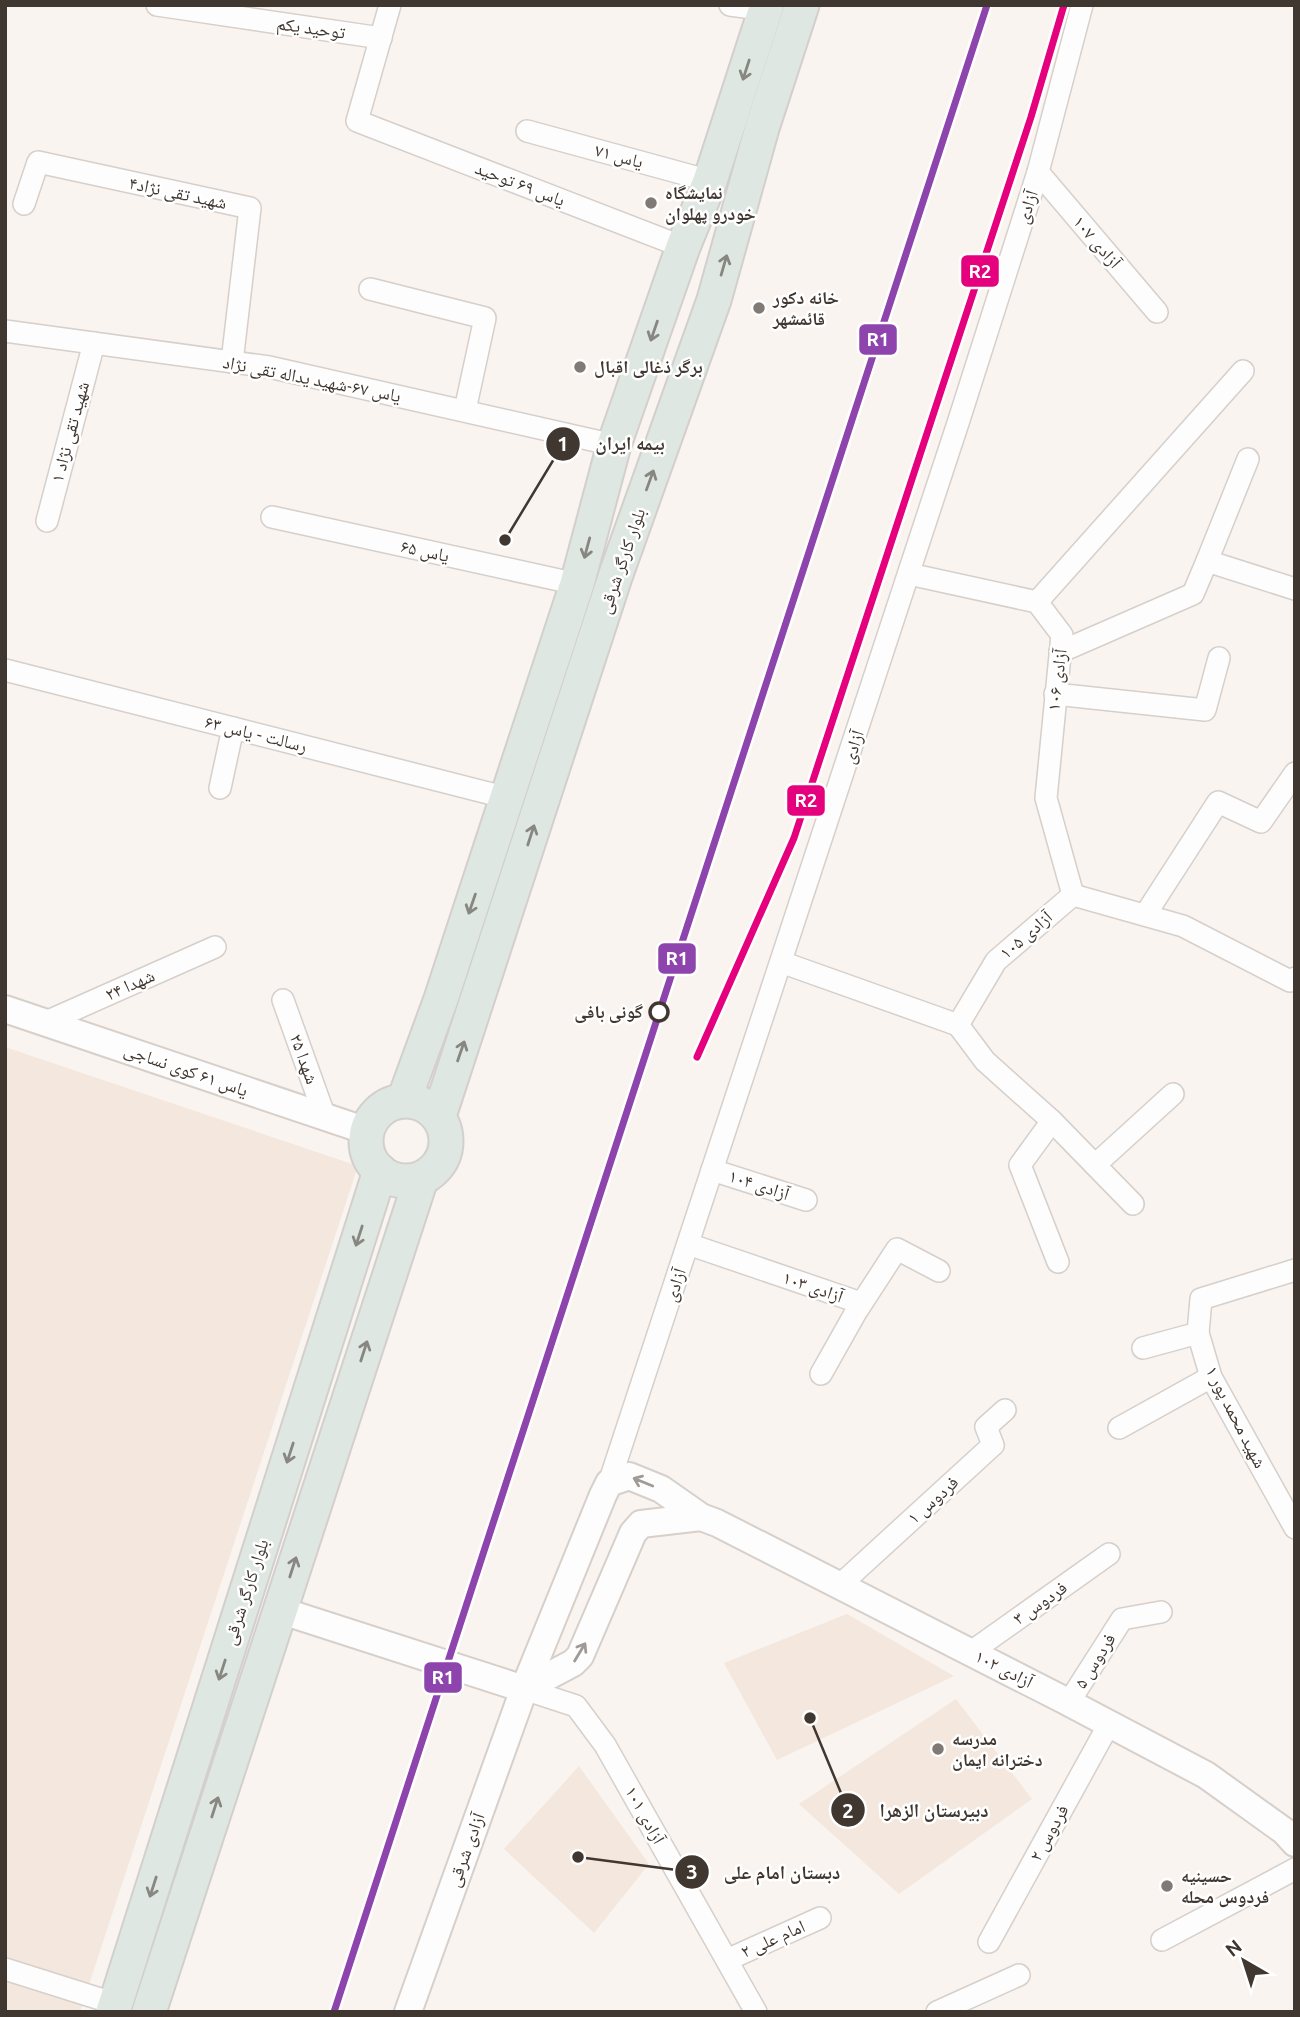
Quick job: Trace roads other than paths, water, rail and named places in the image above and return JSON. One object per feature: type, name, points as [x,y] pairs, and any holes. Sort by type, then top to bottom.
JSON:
[{"type":"main road","name":"بلوار کارگر شرقی","points":[[439,1116],[615,577],[714,300],[762,128],[802,5]]},
{"type":"main road","name":"بلوار کارگر شرقی","points":[[404,1100],[578,584],[614,445],[683,247],[710,181],[767,8]]},
{"type":"main road","points":[[404,1100],[417,1101],[439,1116],[447,1133],[446,1152],[436,1168],[421,1179],[392,1179],[370,1160],[366,1146],[367,1131],[375,1116],[387,1105],[404,1100]]},
{"type":"main road","name":"بلوار کارگر شرقی","points":[[115,2008],[380,1171]]},
{"type":"main road","name":"بلوار کارگر شرقی","points":[[149,2012],[421,1179]]},
{"type":"street","name":"توحید یکم","points":[[158,5],[381,38]]},
{"type":"street","points":[[381,38],[390,5]]},
{"type":"street","points":[[730,5],[767,8]]},
{"type":"street","name":"آزادی","points":[[524,1689],[609,1483],[909,574],[1038,172],[1082,5]]},
{"type":"street","name":"یاس ۶۹ توحید","points":[[381,38],[357,121],[683,247]]},
{"type":"street","name":"یاس ۷۱","points":[[527,131],[710,181]]},
{"type":"street","name":"شهید تقی نژاد۴","points":[[24,204],[38,162],[250,208],[232,362]]},
{"type":"street","name":"آزادی ۱۰۷","points":[[1038,172],[1157,312]]},
{"type":"street","points":[[370,289],[485,318],[465,410]]},
{"type":"street","name":"یاس ۶۷-شهید یداله تقی نژاد","points":[[5,331],[270,367],[614,445]]},
{"type":"street","name":"شهید تقی نژاد ۱","points":[[47,521],[94,343]]},
{"type":"street","points":[[909,574],[1037,601],[1242,371]]},
{"type":"street","points":[[1060,652],[1193,594],[1248,459]]},
{"type":"street","name":"یاس ۶۵","points":[[272,517],[578,584]]},
{"type":"street","points":[[1207,561],[1295,589]]},
{"type":"street","name":"آزادی ۱۰۶","points":[[1037,601],[1062,635],[1046,798],[1073,895]]},
{"type":"street","points":[[1055,694],[1205,710],[1219,658]]},
{"type":"street","name":"رسالت - یاس ۶۳","points":[[5,670],[508,798]]},
{"type":"street","points":[[220,788],[233,728]]},
{"type":"street","points":[[1145,915],[1217,802],[1261,822],[1295,773]]},
{"type":"street","points":[[1073,895],[1183,926],[1293,982]]},
{"type":"street","name":"آزادی ۱۰۵","points":[[958,1025],[996,961],[1073,895]]},
{"type":"street","name":"شهدا ۲۴","points":[[46,1022],[215,947]]},
{"type":"street","points":[[781,962],[958,1025],[985,1061],[1052,1121],[1133,1204]]},
{"type":"street","name":"شهدا ۲۵","points":[[284,1000],[326,1117]]},
{"type":"street","name":"یاس ۶۱ کوی نساجی","points":[[5,1009],[367,1131]]},
{"type":"street","points":[[1095,1165],[1172,1094]]},
{"type":"street","points":[[1052,1121],[1020,1165],[1059,1262]]},
{"type":"street","name":"آزادی ۱۰۴","points":[[712,1170],[806,1200]]},
{"type":"street","name":"آزادی ۱۰۳","points":[[688,1244],[861,1303],[821,1374]]},
{"type":"street","points":[[858,1309],[897,1249],[939,1271]]},
{"type":"street","name":"شهید محمد پور ۱","points":[[1292,1518],[1211,1377],[1198,1333],[1201,1299],[1295,1270]]},
{"type":"street","points":[[1143,1348],[1198,1333]]},
{"type":"street","points":[[1119,1428],[1211,1377]]},
{"type":"street","name":"فردوس ۱","points":[[840,1585],[993,1445],[986,1427],[1005,1410]]},
{"type":"street","points":[[609,1483],[629,1476],[661,1489],[701,1517]]},
{"type":"street","points":[[279,1610],[524,1689],[573,1664],[580,1656],[633,1533],[641,1524],[701,1517]]},
{"type":"street","name":"آزادی ۱۰۲","points":[[701,1517],[718,1523],[1069,1702],[1206,1776],[1284,1831],[1295,1843]]},
{"type":"street","name":"فردوس ۳","points":[[971,1652],[1109,1555]]},
{"type":"street","name":"فردوس ۵","points":[[1069,1702],[1122,1619],[1161,1612]]},
{"type":"street","name":"آزادی ۱۰۱","points":[[524,1689],[576,1706],[605,1745],[756,2012]]},
{"type":"street","name":"آزادی شرقی","points":[[408,2012],[524,1689]]},
{"type":"street","name":"فردوس ۲","points":[[989,1942],[1110,1724]]},
{"type":"street","points":[[1162,1940],[1295,1869]]},
{"type":"street","name":"امام علی ۲","points":[[727,1960],[820,1918]]},
{"type":"street","points":[[5,1969],[115,2008]]},
{"type":"street","points":[[937,2012],[1018,1975]]},
{"type":"place","name":"نمایشگاه خودرو پهلوان","points":[[651,203]]},
{"type":"place","name":"خانه دکور قائمشهر","points":[[759,308]]},
{"type":"place","name":"برگر ذغالی اقبال","points":[[580,367]]},
{"type":"place","name":"بیمه ایران","points":[[505,540]]},
{"type":"place","name":"گونی بافی","points":[[659,1012]]},
{"type":"place","name":"دبیرستان الزهرا","points":[[810,1718]]},
{"type":"place","name":"مدرسه دخترانه ایمان","points":[[938,1749]]},
{"type":"place","name":"دبستان امام علی","points":[[578,1857]]},
{"type":"place","name":"حسینیه فردوس محله","points":[[1167,1886]]}]
